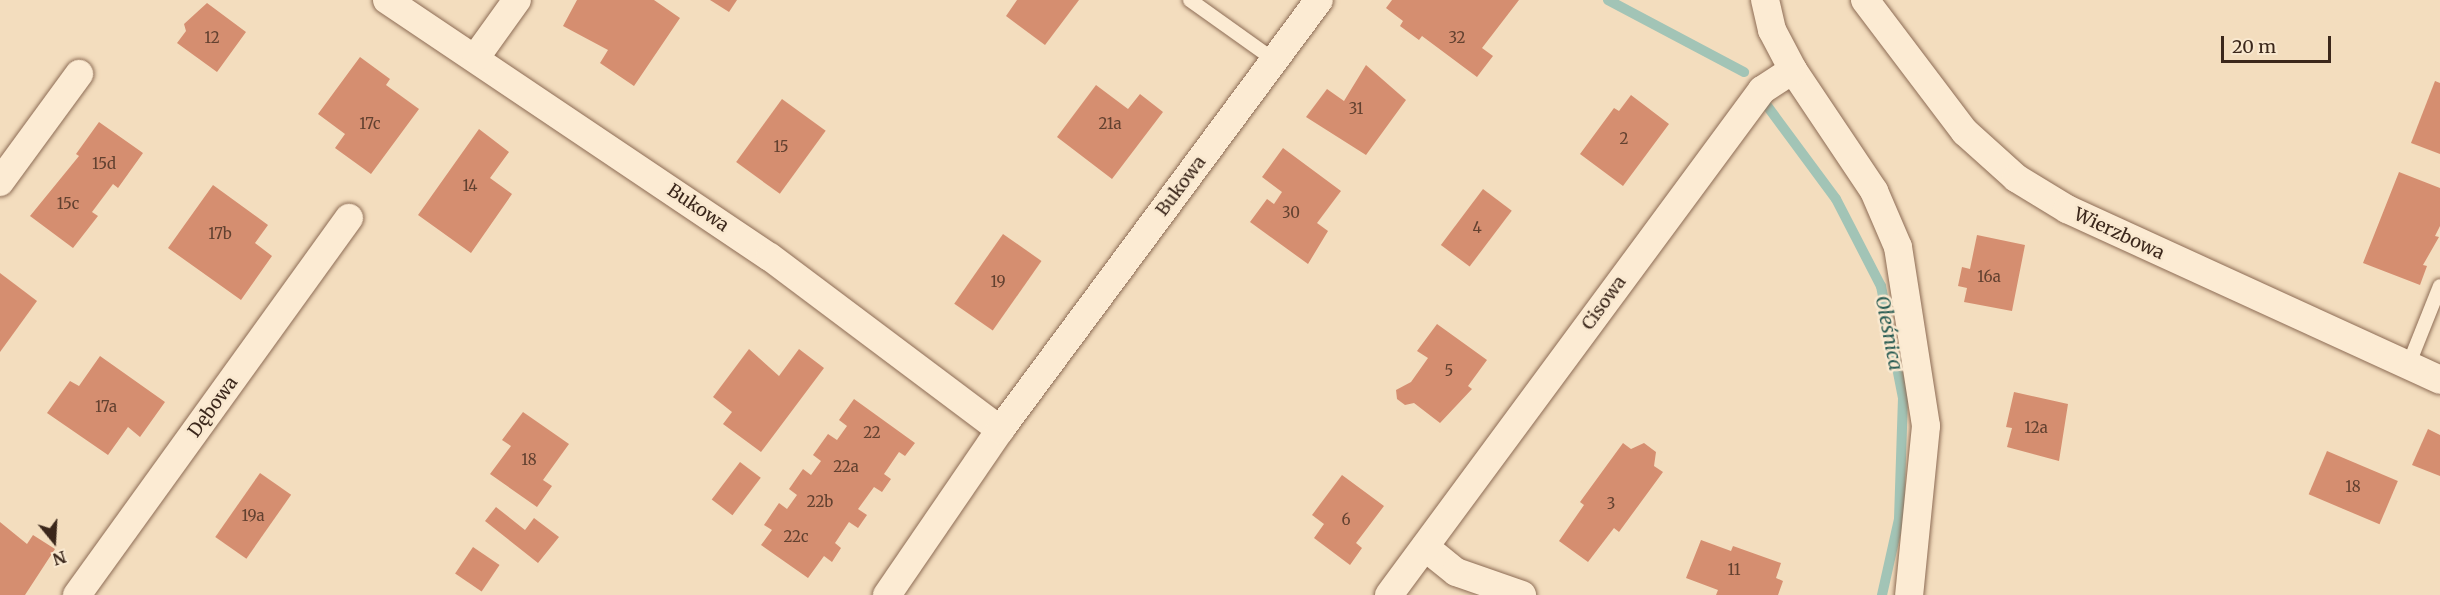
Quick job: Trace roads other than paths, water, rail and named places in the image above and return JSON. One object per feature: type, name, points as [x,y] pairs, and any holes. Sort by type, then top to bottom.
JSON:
[{"type":"street","name":"Bukowa","points":[[387,0],[476,57],[770,257],[1000,430]]},
{"type":"street","points":[[476,57],[517,0]]},
{"type":"street","name":"Bukowa","points":[[887,595],[1000,430],[1319,0]]},
{"type":"street","points":[[1765,0],[1772,30],[1793,70],[1874,191],[1898,247],[1926,426],[1909,595]]},
{"type":"street","name":"Wierzbowa","points":[[1865,0],[1965,132],[2016,178],[2067,209],[2440,380]]},
{"type":"street","name":"Cisowa","points":[[1389,595],[1762,90],[1793,70]]},
{"type":"street","points":[[0,182],[79,74]]},
{"type":"street","name":"Dębowa","points":[[77,595],[349,218]]},
{"type":"street","points":[[1425,547],[1456,572],[1522,595]]},
{"type":"lane","points":[[1190,0],[1274,60]]},
{"type":"lane","points":[[2408,366],[2440,286]]},
{"type":"waterway","name":"Oleśnica","points":[[1608,0],[1744,72]]},
{"type":"waterway","name":"Oleśnica","points":[[1765,103],[1836,199],[1881,286],[1903,398],[1899,519],[1882,595]]}]
